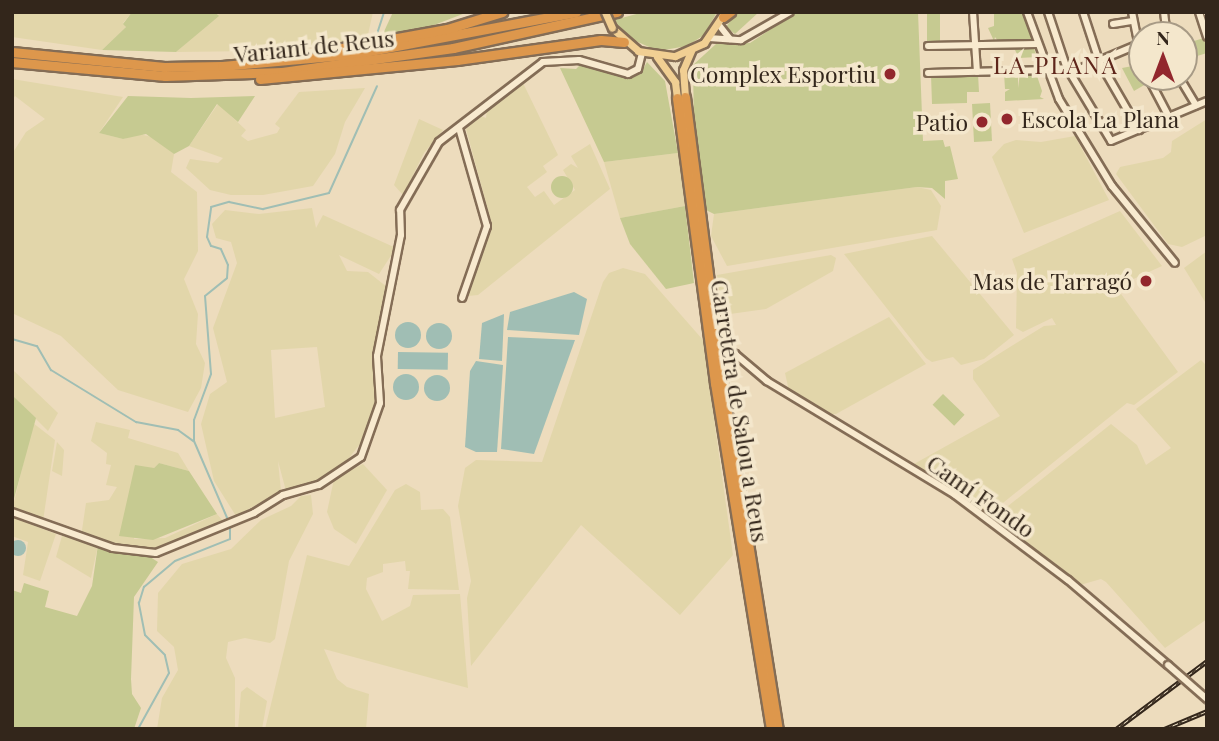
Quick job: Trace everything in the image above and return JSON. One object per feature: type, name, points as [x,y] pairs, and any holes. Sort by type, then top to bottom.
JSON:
[{"type":"highway","points":[[164,67],[353,48],[502,12]]},
{"type":"highway","name":"Variant de Reus","points":[[12,52],[164,67],[354,54],[576,12]]},
{"type":"highway","name":"Variant de Reus","points":[[12,62],[118,74],[238,75],[453,48],[617,12]]},
{"type":"highway","points":[[238,75],[250,80],[284,78],[601,40],[624,42]]},
{"type":"highway","points":[[681,97],[778,729]]},
{"type":"highway","name":"Carretera de Salou a Reus","points":[[681,97],[715,383],[771,729]]},
{"type":"main road","points":[[605,12],[612,28],[624,42],[657,57],[691,51],[709,38],[724,17]]},
{"type":"main road","points":[[681,97],[683,70],[691,51]]},
{"type":"main road","points":[[657,57],[675,82],[681,97]]},
{"type":"street","points":[[709,38],[730,39],[760,33],[790,12]]},
{"type":"street","points":[[973,12],[977,72]]},
{"type":"street","points":[[1027,12],[1059,99],[1112,186],[1175,263]]},
{"type":"street","points":[[1048,12],[1070,73],[1111,142],[1207,101]]},
{"type":"street","points":[[1083,12],[1099,61],[1139,130]]},
{"type":"street","points":[[1132,12],[1133,21]]},
{"type":"street","points":[[1199,12],[1207,37]]},
{"type":"street","points":[[724,17],[730,39]]},
{"type":"street","points":[[1113,24],[1128,22]]},
{"type":"street","points":[[928,46],[1038,44]]},
{"type":"street","points":[[1070,73],[1128,49]]},
{"type":"street","points":[[12,512],[113,548],[156,553],[282,495],[319,485],[361,457],[380,403],[377,356],[401,235],[400,210],[439,142],[543,62],[579,60],[628,74],[638,69],[642,52]]},
{"type":"street","points":[[928,73],[1048,70]]},
{"type":"street","points":[[1155,91],[1169,117]]},
{"type":"street","points":[[1188,91],[1196,105]]},
{"type":"street","points":[[459,128],[486,226],[462,298]]},
{"type":"street","name":"Camí Fondo","points":[[718,349],[735,354],[767,381],[955,495],[1068,580],[1207,698]]},
{"type":"shaded area","points":[[12,12],[132,12],[123,23],[126,27],[102,50],[12,37]]},
{"type":"shaded area","points":[[221,12],[373,12],[367,39],[264,51],[176,52]]},
{"type":"shaded area","points":[[12,79],[123,97],[99,133],[123,139],[139,134],[152,137],[174,154],[171,172],[197,192],[198,251],[184,279],[198,314],[196,344],[205,363],[201,388],[188,412],[118,390],[61,336],[12,313],[12,154],[26,132],[45,119],[15,96],[12,101]]},
{"type":"shaded area","points":[[523,83],[558,155],[543,166],[547,172],[527,187],[535,197],[544,191],[554,205],[575,190],[563,170],[571,164],[578,168],[571,156],[590,144],[610,189],[478,295],[468,296],[492,225],[466,129],[481,116],[486,118],[487,110]]},
{"type":"shaded area","points":[[365,88],[345,122],[335,154],[313,186],[263,195],[231,195],[210,190],[186,168],[190,159],[218,163],[223,158],[189,146],[218,104],[246,130],[241,136],[248,141],[277,133],[280,128],[275,124],[299,92]]},
{"type":"shaded area","points":[[419,119],[443,130],[424,153],[403,195],[394,185]]},
{"type":"shaded area","points":[[1207,119],[1207,235],[1182,247],[1168,244],[1116,174],[1120,167],[1163,158],[1171,152],[1172,141]]},
{"type":"shaded area","points":[[1075,136],[1109,200],[1024,233],[992,157],[1004,144],[1016,140],[1041,142]]},
{"type":"shaded area","points":[[678,153],[685,206],[620,218],[604,162]]},
{"type":"shaded area","points":[[917,187],[931,190],[941,206],[937,230],[727,266],[711,236],[714,214]]},
{"type":"shaded area","points":[[312,208],[316,228],[323,215],[396,248],[379,274],[339,255],[347,271],[368,272],[387,287],[374,361],[377,401],[364,439],[345,463],[318,480],[286,491],[278,461],[281,491],[236,516],[214,481],[201,424],[210,394],[227,382],[213,328],[237,263],[231,242],[216,238],[212,224],[225,210],[259,214]],"holes":[[[317,347],[325,407],[275,418],[271,350]]]},
{"type":"shaded area","points":[[1120,211],[1162,266],[1116,287],[1178,372],[1134,405],[1127,403],[988,515],[914,464],[1000,416],[973,379],[973,370],[1044,326],[1056,325],[1052,318],[1023,332],[1016,328],[1017,273],[1012,259]]},
{"type":"shaded area","points":[[932,236],[1014,335],[984,359],[961,365],[953,357],[932,362],[926,358],[844,254]]},
{"type":"shaded area","points":[[1207,251],[1207,305],[1184,268]]},
{"type":"shaded area","points":[[831,255],[836,258],[833,271],[766,309],[730,314],[721,303],[717,275]]},
{"type":"shaded area","points":[[623,268],[645,274],[703,340],[733,555],[680,615],[581,525],[471,666],[467,598],[471,581],[458,506],[465,468],[476,460],[542,462],[603,282],[609,273]]},
{"type":"shaded area","points":[[889,317],[926,364],[836,414],[825,414],[789,391],[785,373]]},
{"type":"shaded area","points":[[1201,360],[1207,366],[1207,619],[1165,648],[1106,582],[1101,579],[1080,585],[995,522],[1003,510],[1111,424],[1137,445],[1146,465],[1171,448],[1136,409]]},
{"type":"shaded area","points":[[12,369],[58,413],[48,431],[12,395]]},
{"type":"shaded area","points":[[96,422],[130,430],[128,438],[178,453],[189,471],[159,463],[154,468],[134,539],[165,538],[217,514],[223,521],[153,550],[81,537],[86,503],[109,500],[117,487],[106,485],[111,465],[106,464],[107,453],[91,441]]},
{"type":"shaded area","points":[[33,423],[55,440],[43,521],[12,510]]},
{"type":"shaded area","points":[[57,442],[64,450],[62,476],[52,471]]},
{"type":"shaded area","points":[[363,464],[387,490],[356,544],[334,529],[327,512],[334,479]]},
{"type":"shaded area","points":[[406,484],[420,492],[421,510],[443,509],[450,517],[459,590],[408,589],[410,571],[406,571],[405,561],[383,564],[383,572],[367,578],[366,589],[382,621],[410,606],[413,595],[460,594],[468,688],[324,649],[337,679],[347,687],[369,694],[366,729],[265,729],[307,555],[349,566],[395,490]]},
{"type":"shaded area","points":[[311,495],[313,514],[289,561],[275,639],[270,643],[245,638],[228,642],[226,658],[235,678],[235,729],[157,729],[162,698],[178,670],[174,647],[157,631],[158,593],[182,564],[231,549],[261,520],[291,506],[301,496]]},
{"type":"shaded area","points":[[12,517],[56,534],[40,581],[23,575],[28,542],[12,536]]},
{"type":"shaded area","points":[[62,536],[98,545],[91,578],[56,557]]},
{"type":"shaded area","points":[[247,687],[267,701],[262,729],[238,729],[241,692]]},
{"type":"green space","points":[[132,12],[215,12],[219,16],[176,52],[102,50],[126,27],[123,24]]},
{"type":"green space","points":[[393,12],[468,12],[429,27],[382,36]]},
{"type":"green space","points":[[644,12],[717,12],[704,35],[687,46],[658,51],[629,38],[614,20]]},
{"type":"green space","points":[[737,12],[759,12],[735,34],[726,27]]},
{"type":"green space","points":[[797,12],[918,12],[923,141],[943,140],[945,147],[950,146],[958,179],[945,181],[945,199],[932,188],[917,187],[714,214],[706,210],[694,130],[693,65],[716,44],[750,43]]},
{"type":"green space","points":[[927,12],[940,12],[940,43],[927,43]]},
{"type":"green space","points":[[994,12],[1025,12],[1034,40],[998,41],[995,37],[994,41],[988,28],[994,26]]},
{"type":"green space","points":[[1204,38],[1207,53],[1198,56],[1198,40]]},
{"type":"green space","points":[[1013,46],[1033,46],[1037,57],[1019,58]]},
{"type":"green space","points":[[647,62],[665,81],[678,153],[604,162],[560,68],[576,69],[581,64],[631,77],[641,73]]},
{"type":"green space","points":[[1128,67],[1128,80],[1122,68]]},
{"type":"green space","points":[[1004,73],[1018,73],[1018,88],[1020,73],[1036,73],[1042,91],[1040,97],[1044,99],[1005,101],[1005,92],[1010,89],[1005,89]]},
{"type":"green space","points":[[978,74],[979,92],[967,92],[967,103],[932,104],[931,75]]},
{"type":"green space","points":[[128,96],[255,96],[238,122],[217,104],[189,146],[174,154],[146,134],[123,139],[99,133]]},
{"type":"green space","name":"Patio","points":[[990,103],[992,141],[974,142],[972,104]]},
{"type":"green space","points":[[562,176],[570,179],[573,187],[570,195],[562,198],[554,195],[551,187],[554,179]]},
{"type":"green space","points":[[685,206],[694,283],[666,289],[630,244],[620,218]]},
{"type":"green space","points":[[943,394],[965,415],[954,426],[933,405]]},
{"type":"green space","points":[[12,395],[36,418],[12,506]]},
{"type":"green space","points":[[159,463],[189,471],[217,514],[153,540],[119,536],[135,465],[154,468]]},
{"type":"green space","points":[[98,545],[147,555],[158,562],[134,597],[131,679],[132,694],[141,708],[134,729],[12,729],[12,590],[21,593],[24,583],[49,591],[45,607],[77,616],[92,586]]},
{"type":"water","points":[[574,292],[587,299],[579,335],[507,330],[510,312]]},
{"type":"water","points":[[504,314],[502,361],[479,359],[482,323]]},
{"type":"water","points":[[408,322],[417,326],[421,335],[417,344],[408,348],[399,344],[395,335],[399,326]]},
{"type":"water","points":[[439,323],[448,327],[452,336],[448,345],[439,349],[430,345],[426,336],[430,327]]},
{"type":"water","points":[[508,337],[575,340],[534,454],[501,449]]},
{"type":"water","points":[[398,352],[448,353],[448,370],[398,369]]},
{"type":"water","points":[[476,361],[503,365],[497,452],[476,452],[465,447],[470,371]]},
{"type":"water","points":[[406,374],[416,377],[419,387],[416,397],[406,400],[396,397],[393,387],[396,377]]},
{"type":"water","points":[[437,375],[446,379],[450,388],[446,397],[437,401],[428,397],[424,388],[428,379]]},
{"type":"water","points":[[18,540],[26,548],[18,556],[10,548]]},
{"type":"waterway","points":[[376,37],[384,12]]},
{"type":"waterway","points":[[228,520],[194,441],[194,420],[211,374],[205,296],[227,278],[228,265],[221,249],[211,246],[207,237],[211,207],[229,202],[263,209],[329,193],[377,86]]},
{"type":"waterway","points":[[12,339],[37,346],[51,370],[136,422],[178,430],[193,441]]},
{"type":"waterway","points":[[138,729],[169,673],[165,655],[145,635],[139,603],[144,587],[175,561],[230,539],[230,526]]},
{"type":"railway","points":[[1116,729],[1207,661]]},
{"type":"railway","points":[[1164,729],[1207,711]]},
{"type":"place","name":"Complex Esportiu","points":[[890,74]]},
{"type":"place","name":"Escola La Plana","points":[[1007,119]]},
{"type":"place","name":"Patio","points":[[982,122]]},
{"type":"place","name":"Mas de Tarragó","points":[[1146,281]]},
{"type":"district","name":"LA PLANA","points":[[1056,65]]}]
